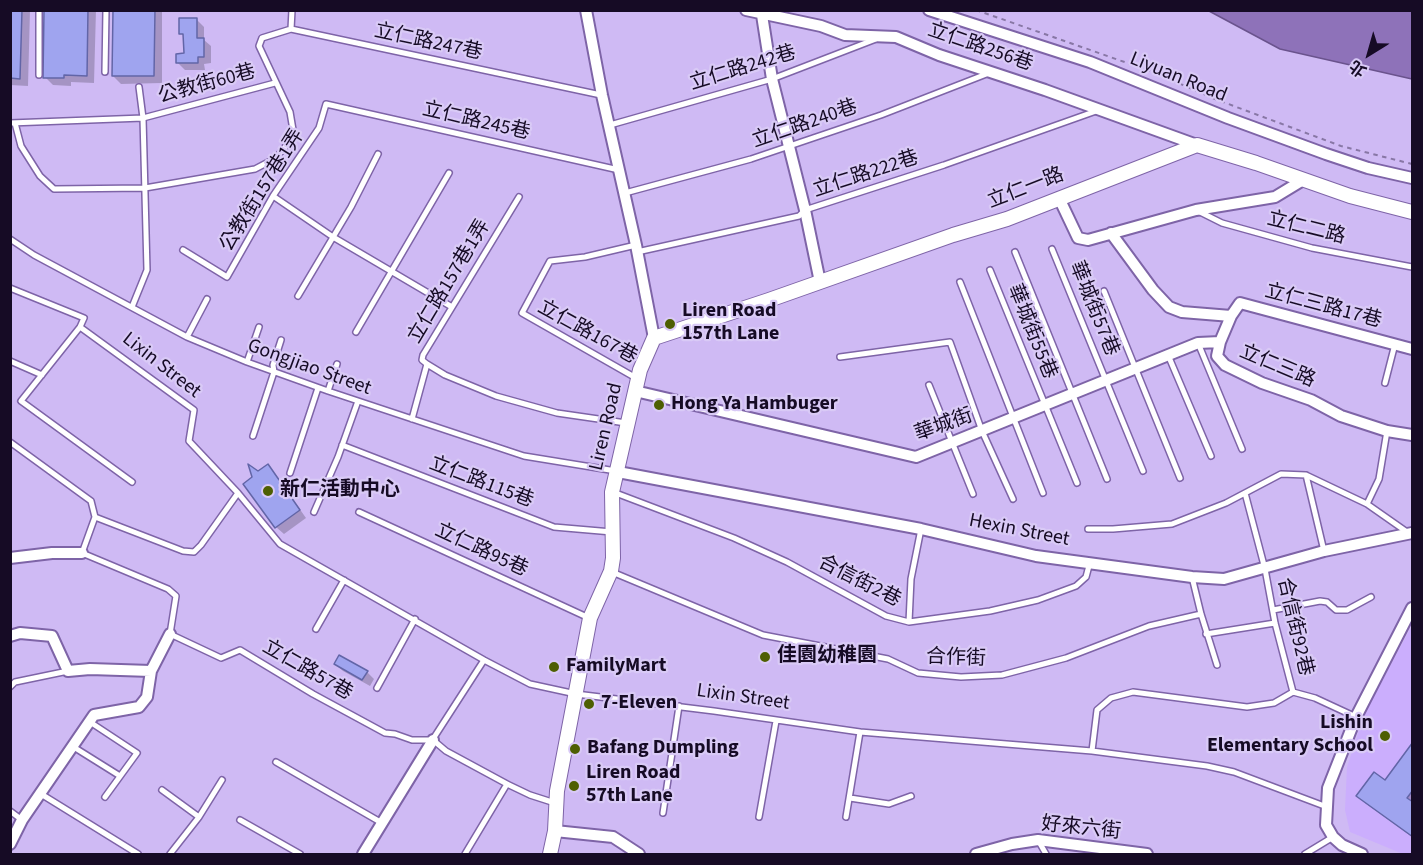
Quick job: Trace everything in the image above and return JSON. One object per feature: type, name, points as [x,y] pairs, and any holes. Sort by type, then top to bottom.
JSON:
[{"type":"street","points":[[586,10],[654,338]]},
{"type":"street","name":"立仁路256巷","points":[[746,10],[821,26],[845,35],[896,37],[939,55],[1197,145]]},
{"type":"street","name":"Liyuan Road","points":[[929,10],[1090,62],[1228,118],[1336,158],[1413,178]]},
{"type":"street","points":[[762,15],[772,79],[790,146],[820,282]]},
{"type":"street","points":[[1197,145],[1383,206],[1413,212]]},
{"type":"street","name":"立仁一路","points":[[654,338],[953,235],[1007,219],[1197,145]]},
{"type":"street","points":[[1059,198],[1078,238],[1088,240],[1196,210],[1275,197],[1303,180]]},
{"type":"street","name":"立仁三路","points":[[1111,233],[1153,290],[1169,307],[1182,312],[1231,316],[1217,356],[1225,365],[1262,383],[1311,400],[1341,416],[1387,431],[1413,435]]},
{"type":"street","name":"立仁三路17巷","points":[[1231,316],[1240,303],[1413,350]]},
{"type":"street","name":"Liren Road","points":[[550,855],[574,693],[590,618],[611,572],[613,558],[612,492],[636,385],[654,338]]},
{"type":"street","name":"華城街","points":[[636,385],[916,457],[1198,343],[1220,342]]},
{"type":"street","name":"Hexin Street","points":[[618,472],[921,530],[1036,556],[1192,577],[1224,579],[1324,551],[1410,533]]},
{"type":"street","points":[[10,558],[52,553],[82,553]]},
{"type":"street","points":[[1362,855],[1342,845],[1333,837],[1326,825],[1328,788],[1356,717],[1411,611]]},
{"type":"street","points":[[10,636],[20,633],[52,636],[68,671],[90,669],[151,671]]},
{"type":"street","points":[[10,844],[22,820],[94,715],[139,707],[147,697],[151,671],[170,634]]},
{"type":"street","points":[[363,855],[433,740]]},
{"type":"street","points":[[555,831],[612,837],[639,855]]},
{"type":"street","name":"好來六街","points":[[976,855],[1012,844],[1038,840],[1147,855]]},
{"type":"lane","points":[[39,10],[39,75]]},
{"type":"lane","points":[[105,72],[106,10]]},
{"type":"lane","points":[[291,29],[292,10]]},
{"type":"lane","name":"立仁路247巷","points":[[275,83],[259,46],[262,38],[291,29],[602,95]]},
{"type":"lane","name":"立仁路242巷","points":[[610,125],[772,79],[884,36]]},
{"type":"lane","name":"立仁路240巷","points":[[623,193],[751,159],[881,115],[992,72]]},
{"type":"lane","name":"公教街60巷","points":[[275,83],[290,112],[294,136],[276,158],[255,169],[145,188],[54,189],[40,176],[21,146],[13,123],[143,118],[275,83]]},
{"type":"lane","name":"公教街60巷","points":[[132,307],[147,270],[143,118],[139,87]]},
{"type":"lane","name":"立仁路245巷","points":[[326,104],[619,170]]},
{"type":"lane","name":"公教街157巷1弄","points":[[183,250],[227,277],[273,196],[319,128],[326,104]]},
{"type":"lane","name":"立仁路222巷","points":[[522,313],[550,261],[637,249],[799,216],[805,210],[944,165],[1100,110]]},
{"type":"lane","points":[[298,296],[378,154]]},
{"type":"lane","points":[[356,332],[449,173]]},
{"type":"lane","points":[[273,196],[333,237],[452,307]]},
{"type":"lane","name":"立仁路157巷1弄","points":[[412,419],[427,364],[422,360],[423,355],[519,197]]},
{"type":"lane","name":"立仁二路","points":[[1196,210],[1222,223],[1312,248],[1413,267]]},
{"type":"lane","name":"Gongjiao Street","points":[[10,239],[34,255],[187,337],[247,362],[318,388],[524,456],[618,472]]},
{"type":"lane","name":"華城街57巷","points":[[1052,249],[1143,471]]},
{"type":"lane","points":[[1015,252],[1107,479]]},
{"type":"lane","name":"華城街55巷","points":[[990,270],[1077,483]]},
{"type":"lane","points":[[960,282],[1043,493]]},
{"type":"lane","points":[[10,288],[84,318],[80,327],[21,401],[132,482]]},
{"type":"lane","points":[[1104,291],[1180,478]]},
{"type":"lane","points":[[187,337],[207,299]]},
{"type":"lane","name":"立仁路167巷","points":[[522,313],[636,385]]},
{"type":"lane","name":"Lixin Street","points":[[80,327],[194,410],[189,441],[238,493],[280,544],[530,684],[574,693],[860,732],[1092,751],[1234,772],[1327,807]]},
{"type":"lane","points":[[247,362],[259,327]]},
{"type":"lane","points":[[253,436],[274,372],[273,365],[281,340]]},
{"type":"lane","points":[[840,357],[950,342],[982,431],[1013,499]]},
{"type":"lane","points":[[1198,343],[1242,449]]},
{"type":"lane","points":[[1385,382],[1395,344]]},
{"type":"lane","points":[[1168,355],[1211,456]]},
{"type":"lane","points":[[10,361],[42,375]]},
{"type":"lane","points":[[328,391],[337,364]]},
{"type":"lane","points":[[427,364],[445,375],[496,396],[557,413],[627,423]]},
{"type":"lane","points":[[929,385],[973,494]]},
{"type":"lane","points":[[290,473],[318,388]]},
{"type":"lane","points":[[314,512],[358,401]]},
{"type":"lane","points":[[1367,504],[1379,479],[1387,431]]},
{"type":"lane","points":[[10,442],[91,501],[95,517],[82,553],[168,589],[176,596],[170,634]]},
{"type":"lane","name":"立仁路115巷","points":[[342,445],[554,527],[612,532]]},
{"type":"lane","points":[[1089,529],[1113,530],[1172,524],[1226,503],[1281,474],[1306,475],[1367,504],[1410,533]]},
{"type":"lane","points":[[1306,475],[1324,551]]},
{"type":"lane","name":"合信街2巷","points":[[612,492],[734,538],[787,562],[886,616],[909,622],[990,611],[1038,600],[1076,586],[1086,578],[1090,562]]},
{"type":"lane","points":[[95,517],[183,551],[194,552],[238,493]]},
{"type":"lane","name":"合信街92巷","points":[[1245,493],[1293,692]]},
{"type":"lane","name":"立仁路95巷","points":[[359,512],[590,618]]},
{"type":"lane","points":[[909,622],[911,579],[921,530]]},
{"type":"lane","name":"合作街","points":[[611,572],[763,634],[888,660],[918,674],[961,677],[1002,675],[1066,658],[1149,626],[1201,614]]},
{"type":"lane","points":[[1192,577],[1206,634],[1217,666]]},
{"type":"lane","points":[[316,629],[344,580]]},
{"type":"lane","points":[[1273,610],[1320,601],[1327,602],[1336,610],[1347,610],[1371,597]]},
{"type":"lane","points":[[377,688],[415,619]]},
{"type":"lane","points":[[1206,634],[1275,623]]},
{"type":"lane","name":"立仁路57巷","points":[[170,634],[221,658],[240,650],[385,733],[412,740],[433,740],[446,751],[507,784],[556,804]]},
{"type":"lane","points":[[433,740],[484,660]]},
{"type":"lane","points":[[10,687],[15,682],[68,671]]},
{"type":"lane","points":[[1092,751],[1098,710],[1111,698],[1133,692],[1247,708],[1274,703],[1293,692],[1315,698],[1356,717]]},
{"type":"lane","points":[[663,813],[679,706]]},
{"type":"lane","points":[[759,817],[776,721]]},
{"type":"lane","points":[[88,722],[137,753],[105,797]]},
{"type":"lane","points":[[846,817],[860,732]]},
{"type":"lane","points":[[72,746],[120,776]]},
{"type":"lane","points":[[276,762],[382,823]]},
{"type":"lane","points":[[170,855],[199,817],[222,780]]},
{"type":"lane","points":[[465,855],[507,784]]},
{"type":"lane","points":[[162,790],[199,817]]},
{"type":"lane","points":[[41,794],[138,855]]},
{"type":"lane","points":[[850,798],[889,804],[911,796]]},
{"type":"lane","points":[[10,811],[22,820]]},
{"type":"lane","points":[[240,820],[300,855]]},
{"type":"lane","points":[[1305,855],[1333,837]]},
{"type":"lane","points":[[1038,840],[1046,855]]},
{"type":"path","points":[[976,10],[1153,72],[1215,99],[1341,146],[1413,164]]},
{"type":"shaded area","points":[[1209,11],[1412,11],[1412,79],[1280,49]]},
{"type":"shaded area","name":"Lishin Elementary School","points":[[1410,629],[1412,630],[1412,854],[1403,854],[1350,832],[1345,810],[1347,767],[1364,715]]},
{"type":"building","points":[[10,10],[22,10],[20,79],[10,78]]},
{"type":"building","points":[[44,10],[88,10],[87,76],[64,75],[64,78],[43,78]]},
{"type":"building","points":[[113,10],[155,10],[154,76],[112,76]]},
{"type":"building","points":[[179,18],[197,18],[197,38],[204,38],[204,57],[198,57],[198,63],[176,63],[176,54],[184,53],[183,34],[179,34]]},
{"type":"building","name":"新仁活動中心","points":[[248,464],[258,471],[268,464],[300,510],[275,528],[243,484],[252,477]]},
{"type":"building","points":[[339,655],[368,671],[362,680],[334,664]]},
{"type":"building","points":[[1413,742],[1413,790],[1407,798],[1413,802],[1413,837],[1356,796],[1374,772],[1385,780]]},
{"type":"place","name":"Liren Road 157th Lane","points":[[670,324]]},
{"type":"place","name":"Hong Ya Hambuger","points":[[659,405]]},
{"type":"place","name":"新仁活動中心","points":[[268,491]]},
{"type":"place","name":"佳園幼稚園","points":[[765,657]]},
{"type":"place","name":"FamilyMart","points":[[554,667]]},
{"type":"place","name":"7-Eleven","points":[[589,704]]},
{"type":"place","name":"Lishin Elementary School","points":[[1385,736]]},
{"type":"place","name":"Bafang Dumpling","points":[[575,749]]},
{"type":"place","name":"Liren Road 57th Lane","points":[[574,786]]}]
